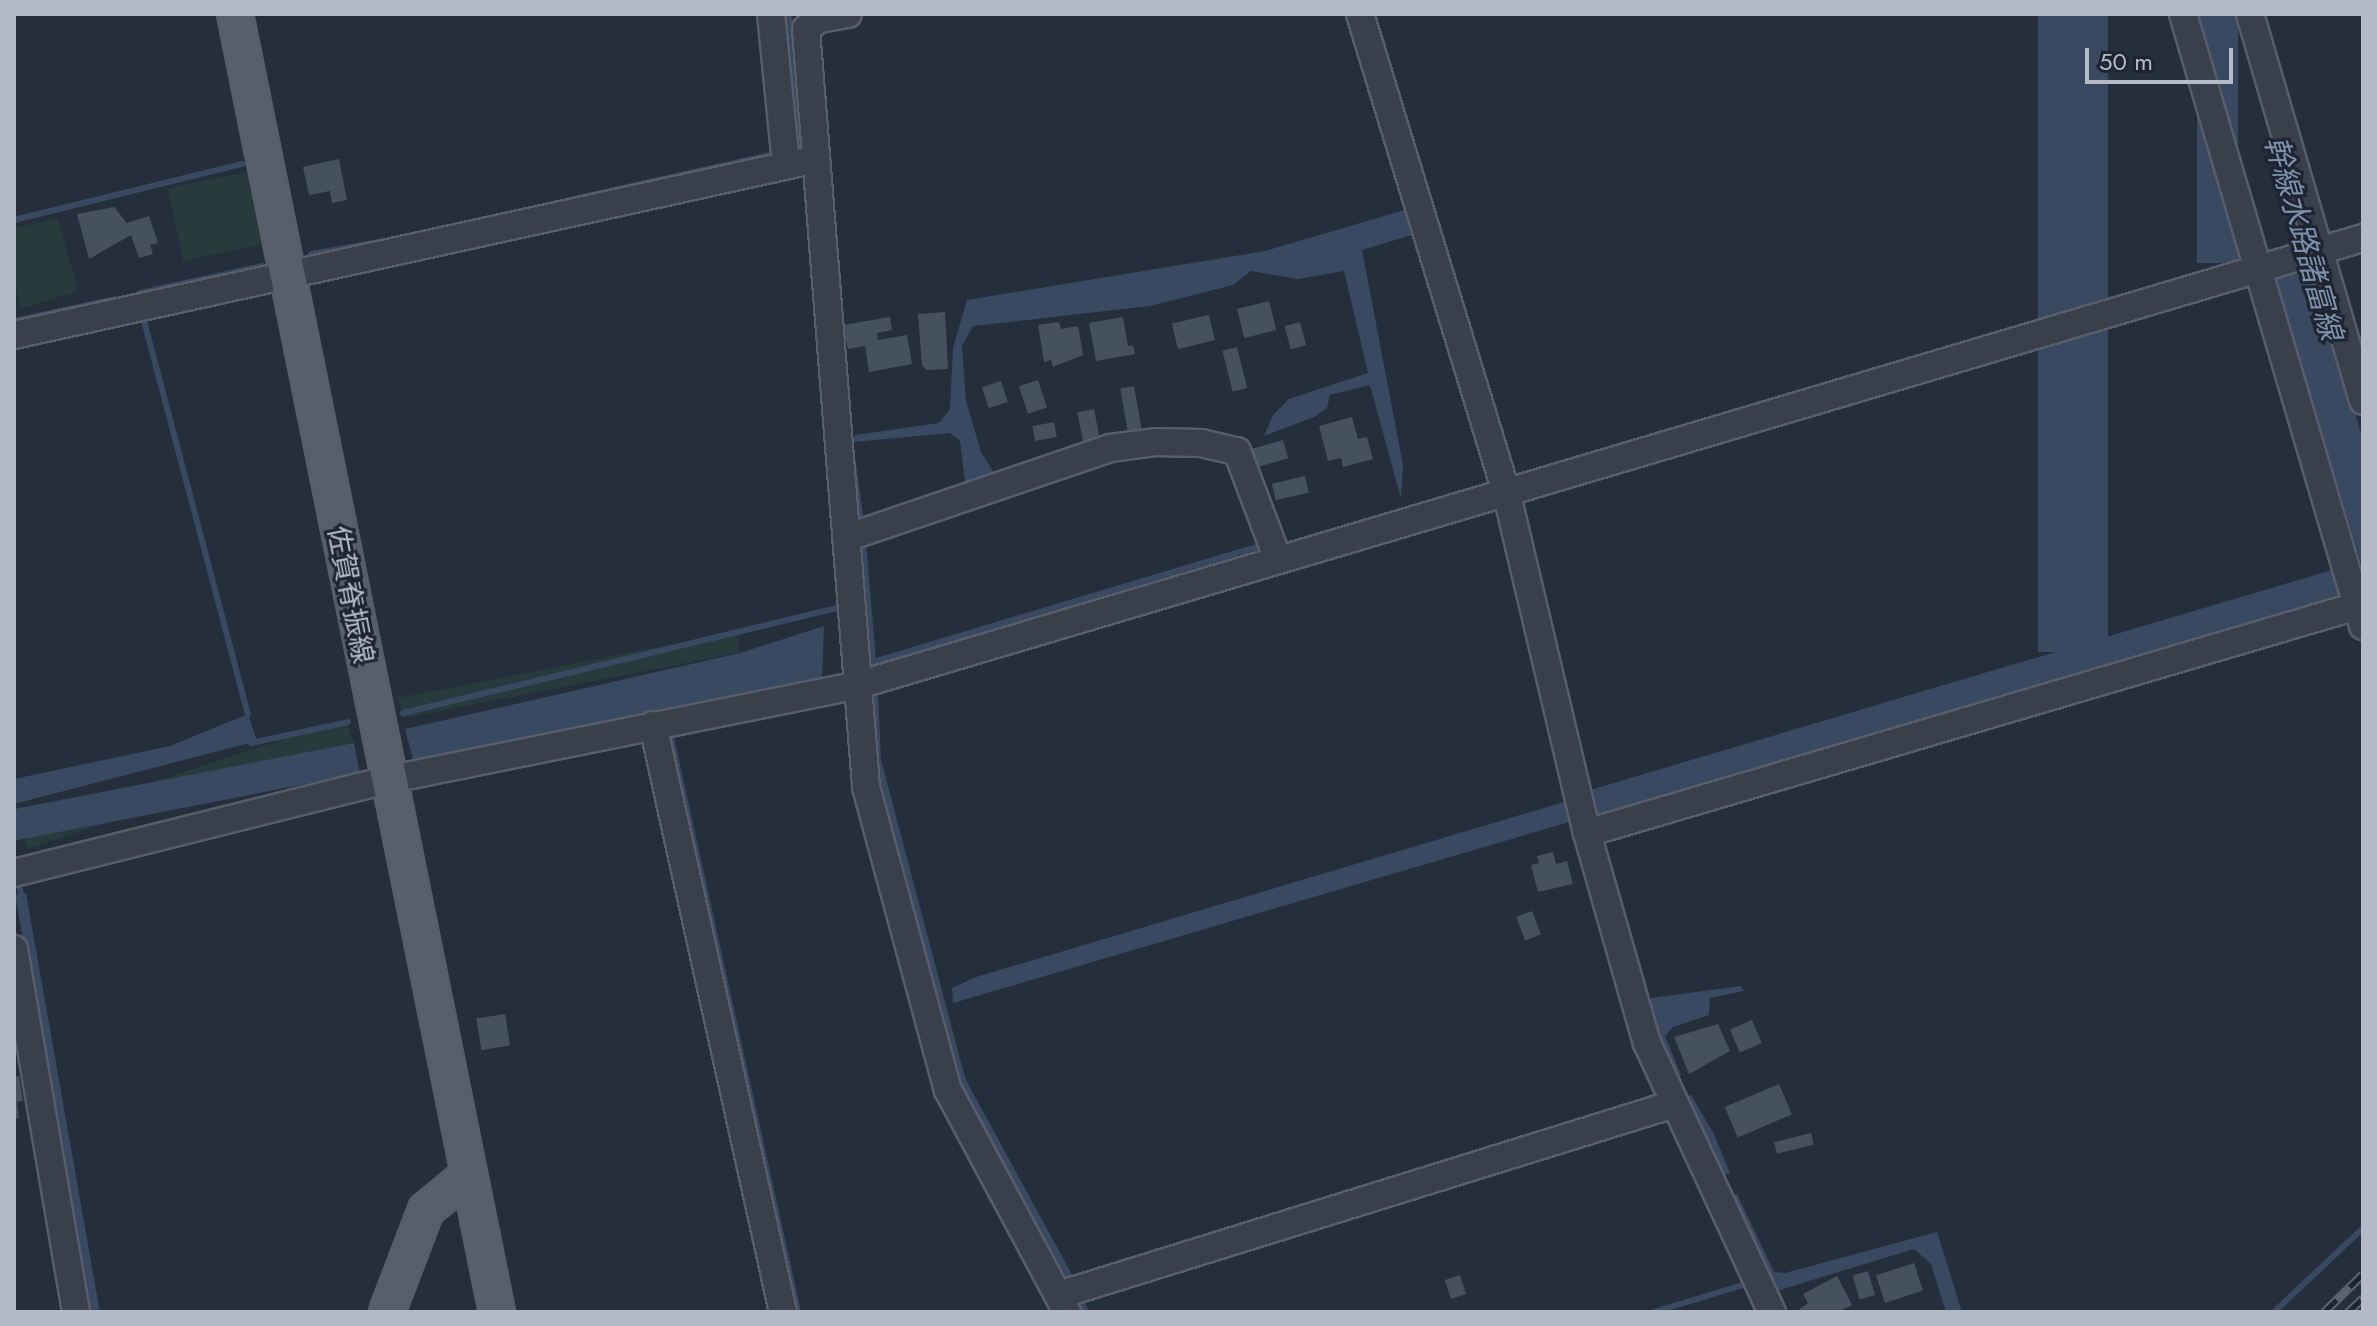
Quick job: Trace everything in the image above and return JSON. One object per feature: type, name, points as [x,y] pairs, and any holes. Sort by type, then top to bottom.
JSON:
[{"type":"main road","name":"佐賀脊振線","points":[[235,14],[466,1177],[497,1312]]},
{"type":"main road","points":[[387,1312],[426,1210],[466,1177]]},
{"type":"street","points":[[771,14],[785,153]]},
{"type":"street","points":[[848,14],[819,19],[806,29],[812,160],[866,787],[948,1090],[1070,1298],[1674,1104]]},
{"type":"street","points":[[1360,14],[1506,491],[1587,833],[1647,1043],[1772,1312]]},
{"type":"street","points":[[1587,833],[2360,616],[2267,266],[2183,14]]},
{"type":"street","points":[[2250,14],[2311,253],[2363,401]]},
{"type":"street","points":[[14,335],[785,153],[812,160]]},
{"type":"street","points":[[20,872],[387,780],[855,686],[1277,557],[2363,238]]},
{"type":"street","points":[[846,538],[1110,448],[1201,443],[1237,451],[1277,557]]},
{"type":"street","points":[[666,722],[783,1312]]},
{"type":"street","points":[[14,949],[76,1312]]},
{"type":"shaded area","points":[[246,172],[261,244],[183,261],[168,189]]},
{"type":"shaded area","points":[[58,218],[78,291],[21,309],[14,280],[14,228]]},
{"type":"shaded area","points":[[736,632],[740,653],[402,718],[398,698]]},
{"type":"shaded area","points":[[346,719],[354,743],[28,849],[20,825]]},
{"type":"water","points":[[2038,14],[2108,14],[2108,652],[2038,652]]},
{"type":"water","points":[[2197,14],[2238,14],[2238,263],[2197,263]]},
{"type":"water","points":[[1408,209],[1415,234],[1362,250],[1403,465],[1401,499],[1370,385],[1330,395],[1327,408],[1314,417],[1264,436],[1273,415],[1289,399],[1368,373],[1344,271],[1298,279],[1251,271],[1233,285],[1150,306],[973,326],[962,346],[966,401],[981,452],[997,478],[966,489],[960,441],[950,433],[854,442],[855,435],[939,423],[950,409],[953,348],[967,300],[1265,251]]},
{"type":"water","points":[[2312,267],[2363,440],[2363,569],[2275,278]]},
{"type":"water","points":[[2332,570],[2341,595],[2332,604],[1607,817],[1596,814],[1590,790]]},
{"type":"water","points":[[824,626],[822,677],[414,763],[405,729],[740,653]]},
{"type":"water","points":[[248,714],[257,741],[14,804],[14,779],[170,746]]},
{"type":"water","points":[[354,743],[360,773],[15,840],[14,809]]},
{"type":"water","points":[[1564,802],[1569,822],[953,1003],[952,988],[973,978]]},
{"type":"water","points":[[26,893],[100,1312],[89,1312],[15,895]]},
{"type":"water","points":[[1741,986],[1744,991],[1710,998],[1709,1015],[1673,1027],[1665,1036],[1681,1075],[1676,1078],[1647,1008],[1651,998]]},
{"type":"water","points":[[1691,1095],[1714,1134],[1730,1173],[1722,1175],[1686,1097]]},
{"type":"water","points":[[1737,1194],[1774,1272],[1785,1273],[1937,1232],[1962,1312],[1946,1312],[1931,1264],[1914,1249],[1776,1291],[1731,1195]]},
{"type":"building","points":[[339,159],[347,200],[332,203],[330,191],[309,195],[303,167]]},
{"type":"building","points":[[114,207],[127,223],[149,216],[158,243],[150,245],[153,254],[139,258],[131,235],[89,259],[77,214]]},
{"type":"building","points":[[1269,301],[1276,330],[1244,338],[1237,309]]},
{"type":"building","points":[[945,312],[948,369],[927,370],[922,366],[918,314]]},
{"type":"building","points":[[1209,315],[1215,340],[1178,349],[1172,324]]},
{"type":"building","points":[[890,317],[892,330],[877,333],[878,340],[907,335],[912,364],[869,372],[865,346],[848,349],[843,325]]},
{"type":"building","points":[[1123,317],[1128,346],[1133,345],[1135,354],[1096,361],[1089,323]]},
{"type":"building","points":[[1059,322],[1061,329],[1078,326],[1083,355],[1053,367],[1051,360],[1044,362],[1038,325]]},
{"type":"building","points":[[1300,322],[1306,345],[1291,349],[1285,326]]},
{"type":"building","points":[[1237,347],[1247,388],[1233,391],[1222,351]]},
{"type":"building","points":[[1038,380],[1047,408],[1028,414],[1019,386]]},
{"type":"building","points":[[1001,381],[1008,402],[989,408],[982,387]]},
{"type":"building","points":[[1134,386],[1143,436],[1129,439],[1120,388]]},
{"type":"building","points":[[1094,409],[1100,439],[1083,443],[1077,412]]},
{"type":"building","points":[[1352,417],[1358,439],[1367,437],[1373,459],[1343,467],[1341,458],[1328,461],[1319,426]]},
{"type":"building","points":[[1054,422],[1057,437],[1035,441],[1032,426]]},
{"type":"building","points":[[1283,440],[1288,458],[1257,467],[1251,449]]},
{"type":"building","points":[[1305,476],[1309,493],[1276,500],[1272,484]]},
{"type":"building","points":[[1553,852],[1556,864],[1567,861],[1573,884],[1538,892],[1531,865],[1539,863],[1537,856]]},
{"type":"building","points":[[1532,911],[1541,934],[1525,940],[1516,917]]},
{"type":"building","points":[[505,1014],[510,1046],[481,1050],[476,1019]]},
{"type":"building","points":[[1752,1020],[1762,1043],[1740,1052],[1730,1029]]},
{"type":"building","points":[[1718,1024],[1730,1051],[1689,1074],[1674,1037]]},
{"type":"building","points":[[19,1076],[23,1101],[17,1102],[19,1118],[14,1119],[14,1077]]},
{"type":"building","points":[[1779,1084],[1792,1114],[1738,1137],[1725,1107]]},
{"type":"building","points":[[1811,1133],[1814,1145],[1777,1154],[1774,1142]]},
{"type":"building","points":[[1914,1263],[1923,1291],[1885,1303],[1876,1275]]},
{"type":"building","points":[[1868,1271],[1875,1295],[1860,1299],[1853,1275]]},
{"type":"building","points":[[1460,1275],[1466,1294],[1451,1299],[1445,1280]]},
{"type":"building","points":[[1837,1276],[1852,1305],[1838,1312],[1796,1312],[1808,1303],[1803,1294]]},
{"type":"waterway","points":[[789,14],[798,148],[792,150]]},
{"type":"waterway","points":[[570,200],[778,153]]},
{"type":"waterway","points":[[14,220],[242,164]]},
{"type":"waterway","points":[[311,254],[379,242]]},
{"type":"waterway","points":[[140,293],[262,266]]},
{"type":"waterway","points":[[14,321],[115,299]]},
{"type":"waterway","points":[[144,321],[248,714]]},
{"type":"waterway","points":[[849,435],[861,523]]},
{"type":"waterway","points":[[863,542],[873,662],[1257,547]]},
{"type":"waterway","points":[[403,713],[837,608]]},
{"type":"waterway","points":[[875,694],[878,760],[963,1081],[1073,1283]]},
{"type":"waterway","points":[[251,743],[348,722]]},
{"type":"waterway","points":[[669,729],[798,1312]]},
{"type":"waterway","points":[[18,880],[21,894]]},
{"type":"waterway","points":[[2274,1312],[2363,1228]]},
{"type":"waterway","points":[[1654,1312],[1743,1285]]},
{"type":"waterway","points":[[1079,1297],[1086,1312]]},
{"type":"railway","points":[[2324,1312],[2363,1274]]},
{"type":"railway","points":[[2348,1312],[2363,1298]]},
{"type":"water label","name":"幹線水路諸富線","points":[[2303,238]]}]
